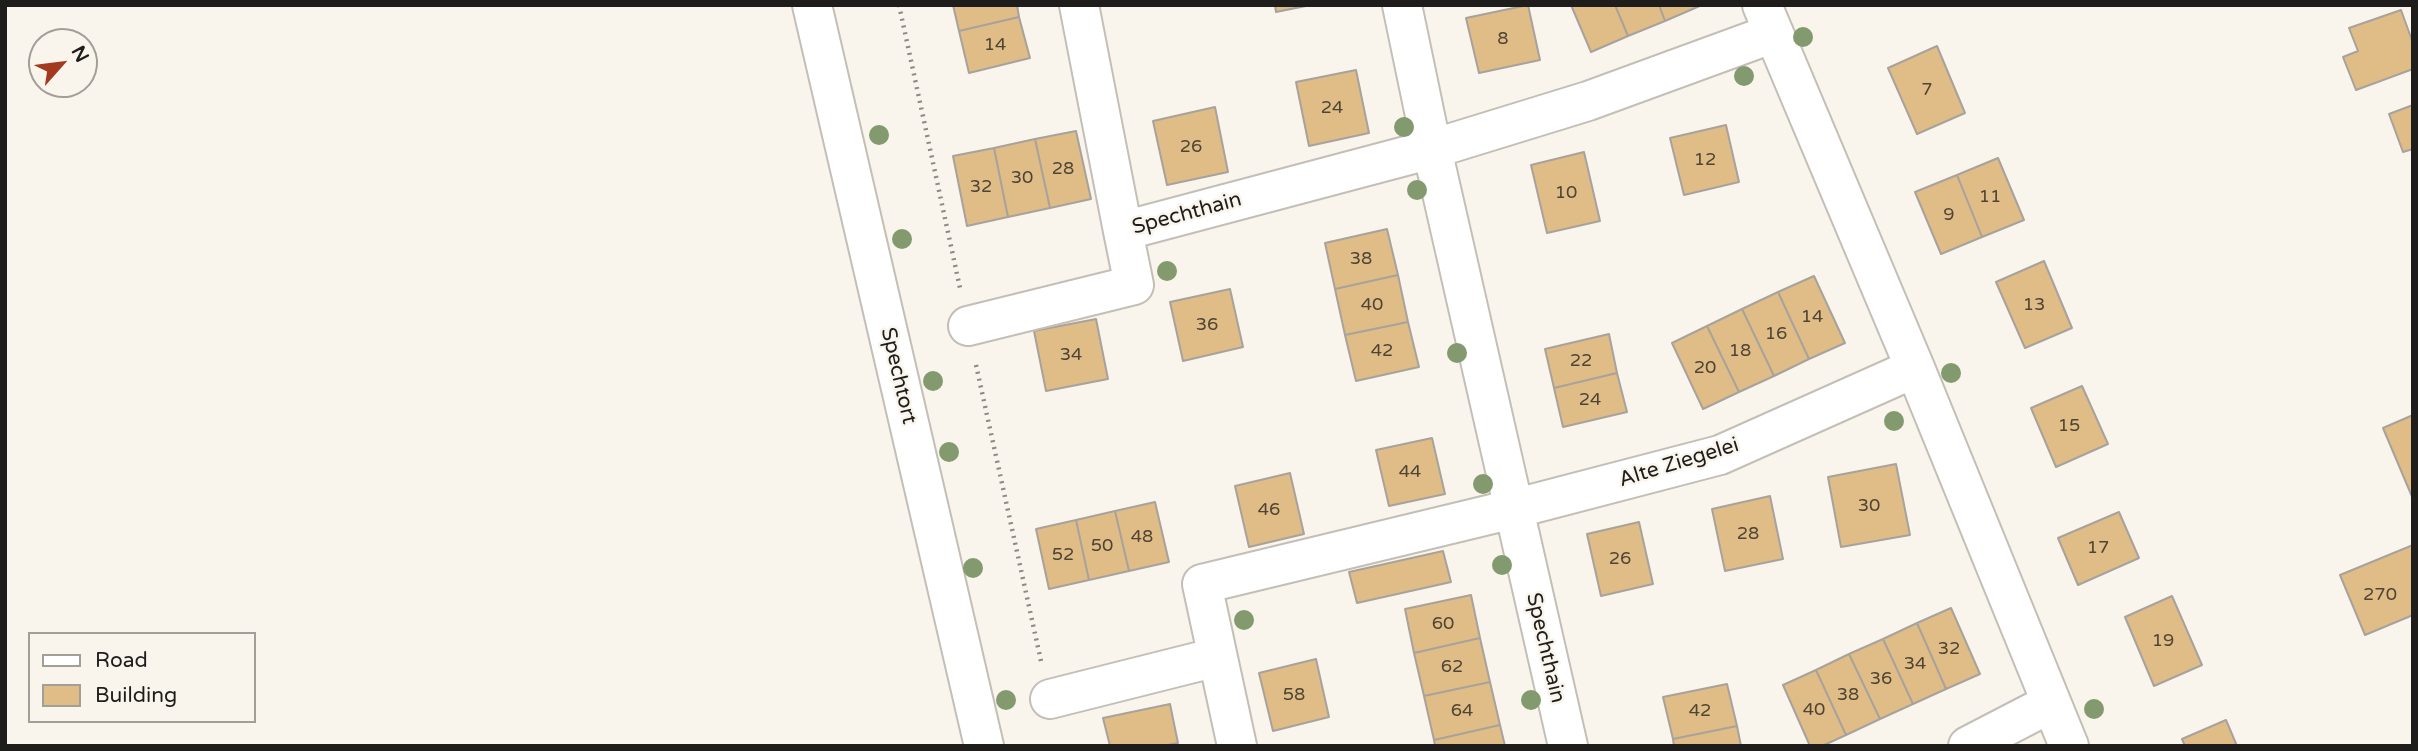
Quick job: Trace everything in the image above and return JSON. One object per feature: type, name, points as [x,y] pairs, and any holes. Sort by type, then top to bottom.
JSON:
[{"type":"street","name":"Spechtort","points":[[812,5],[984,746]]},
{"type":"street","name":"Spechthain","points":[[1079,5],[1123,231],[1432,149]]},
{"type":"street","name":"Spechthain","points":[[1402,5],[1432,149],[1568,746]]},
{"type":"street","points":[[1432,149],[1588,101],[1768,19],[1915,368],[2069,746]]},
{"type":"street","points":[[968,326],[1134,285],[1123,231]]},
{"type":"street","name":"Alte Ziegelei","points":[[1513,509],[1720,455],[1915,368]]},
{"type":"street","points":[[1237,746],[1202,584],[1513,509]]},
{"type":"street","points":[[1050,699],[1217,657]]},
{"type":"street","points":[[1968,746],[2052,703]]},
{"type":"path","points":[[899,5],[1050,699]]},
{"type":"building","points":[[953,5],[1017,5],[1019,17],[959,31]]},
{"type":"building","points":[[1275,5],[1311,5],[1276,12]]},
{"type":"building","points":[[1528,5],[1540,60],[1479,73],[1466,18]]},
{"type":"building","points":[[1571,5],[1615,5],[1628,36],[1591,52]]},
{"type":"building","points":[[1615,5],[1659,5],[1665,21],[1628,36]]},
{"type":"building","points":[[1659,5],[1702,5],[1665,21]]},
{"type":"building","points":[[2401,10],[2413,43],[2413,69],[2356,90],[2343,57],[2358,51],[2349,28]]},
{"type":"building","points":[[1019,17],[1030,58],[969,73],[959,31]]},
{"type":"building","points":[[1937,46],[1965,113],[1917,134],[1888,68]]},
{"type":"building","points":[[1356,70],[1369,133],[1309,146],[1296,82]]},
{"type":"building","points":[[2413,105],[2413,149],[2403,152],[2389,114]]},
{"type":"building","points":[[1215,107],[1228,172],[1167,185],[1153,121]]},
{"type":"building","points":[[1726,125],[1739,182],[1684,195],[1670,138]]},
{"type":"building","points":[[1076,131],[1091,199],[1050,208],[1035,139]]},
{"type":"building","points":[[1035,139],[1050,208],[1008,217],[994,148]]},
{"type":"building","points":[[994,148],[1008,217],[967,226],[953,156]]},
{"type":"building","points":[[1584,152],[1600,221],[1547,233],[1531,165]]},
{"type":"building","points":[[1998,158],[2024,220],[1982,237],[1957,175]]},
{"type":"building","points":[[1957,175],[1982,237],[1941,254],[1915,192]]},
{"type":"building","points":[[1387,229],[1398,275],[1335,289],[1325,243]]},
{"type":"building","points":[[2044,261],[2072,328],[2025,348],[1996,282]]},
{"type":"building","points":[[1398,275],[1408,322],[1345,335],[1335,289]]},
{"type":"building","points":[[1814,276],[1845,343],[1809,359],[1778,292]]},
{"type":"building","points":[[1230,289],[1243,347],[1183,361],[1170,302]]},
{"type":"building","points":[[1778,292],[1809,359],[1774,376],[1742,309]]},
{"type":"building","points":[[1742,309],[1774,376],[1739,392],[1707,326]]},
{"type":"building","points":[[1096,319],[1108,379],[1046,391],[1034,331]]},
{"type":"building","points":[[1408,322],[1419,367],[1356,381],[1345,335]]},
{"type":"building","points":[[1707,326],[1739,392],[1703,409],[1672,343]]},
{"type":"building","points":[[1609,334],[1617,373],[1554,388],[1545,349]]},
{"type":"building","points":[[1617,373],[1627,412],[1563,427],[1554,388]]},
{"type":"building","points":[[2082,386],[2108,444],[2056,467],[2031,408]]},
{"type":"building","points":[[2413,415],[2413,499],[2383,428]]},
{"type":"building","points":[[1432,438],[1445,494],[1389,506],[1376,450]]},
{"type":"building","points":[[1896,464],[1910,535],[1841,547],[1828,477]]},
{"type":"building","points":[[1290,473],[1304,534],[1249,547],[1235,486]]},
{"type":"building","points":[[1770,496],[1783,559],[1725,571],[1712,509]]},
{"type":"building","points":[[1155,502],[1169,562],[1129,571],[1115,511]]},
{"type":"building","points":[[1115,511],[1129,571],[1089,580],[1076,520]]},
{"type":"building","points":[[2119,512],[2139,558],[2078,585],[2058,538]]},
{"type":"building","points":[[1076,520],[1089,580],[1049,589],[1036,529]]},
{"type":"building","points":[[1639,522],[1653,584],[1601,596],[1587,534]]},
{"type":"building","points":[[2413,545],[2413,615],[2365,635],[2340,575]]},
{"type":"building","points":[[1443,551],[1451,582],[1357,603],[1349,572]]},
{"type":"building","points":[[1471,595],[1480,638],[1414,653],[1405,609]]},
{"type":"building","points":[[2172,596],[2202,665],[2154,686],[2125,617]]},
{"type":"building","points":[[1951,608],[1980,674],[1946,689],[1917,623]]},
{"type":"building","points":[[1917,623],[1946,689],[1913,704],[1883,639]]},
{"type":"building","points":[[1480,638],[1490,682],[1424,696],[1414,653]]},
{"type":"building","points":[[1883,639],[1913,704],[1880,719],[1849,654]]},
{"type":"building","points":[[1849,654],[1880,719],[1846,735],[1816,670]]},
{"type":"building","points":[[1316,659],[1329,717],[1273,731],[1259,673]]},
{"type":"building","points":[[1816,670],[1846,735],[1822,746],[1810,746],[1783,685]]},
{"type":"building","points":[[1490,682],[1500,725],[1434,740],[1424,696]]},
{"type":"building","points":[[1727,684],[1737,726],[1673,739],[1663,697]]},
{"type":"building","points":[[1170,704],[1178,743],[1163,746],[1110,746],[1103,718]]},
{"type":"building","points":[[2226,720],[2237,746],[2185,746],[2182,739]]},
{"type":"building","points":[[1500,725],[1505,746],[1435,746],[1434,740]]},
{"type":"building","points":[[1737,726],[1741,746],[1674,746],[1673,739]]}]
